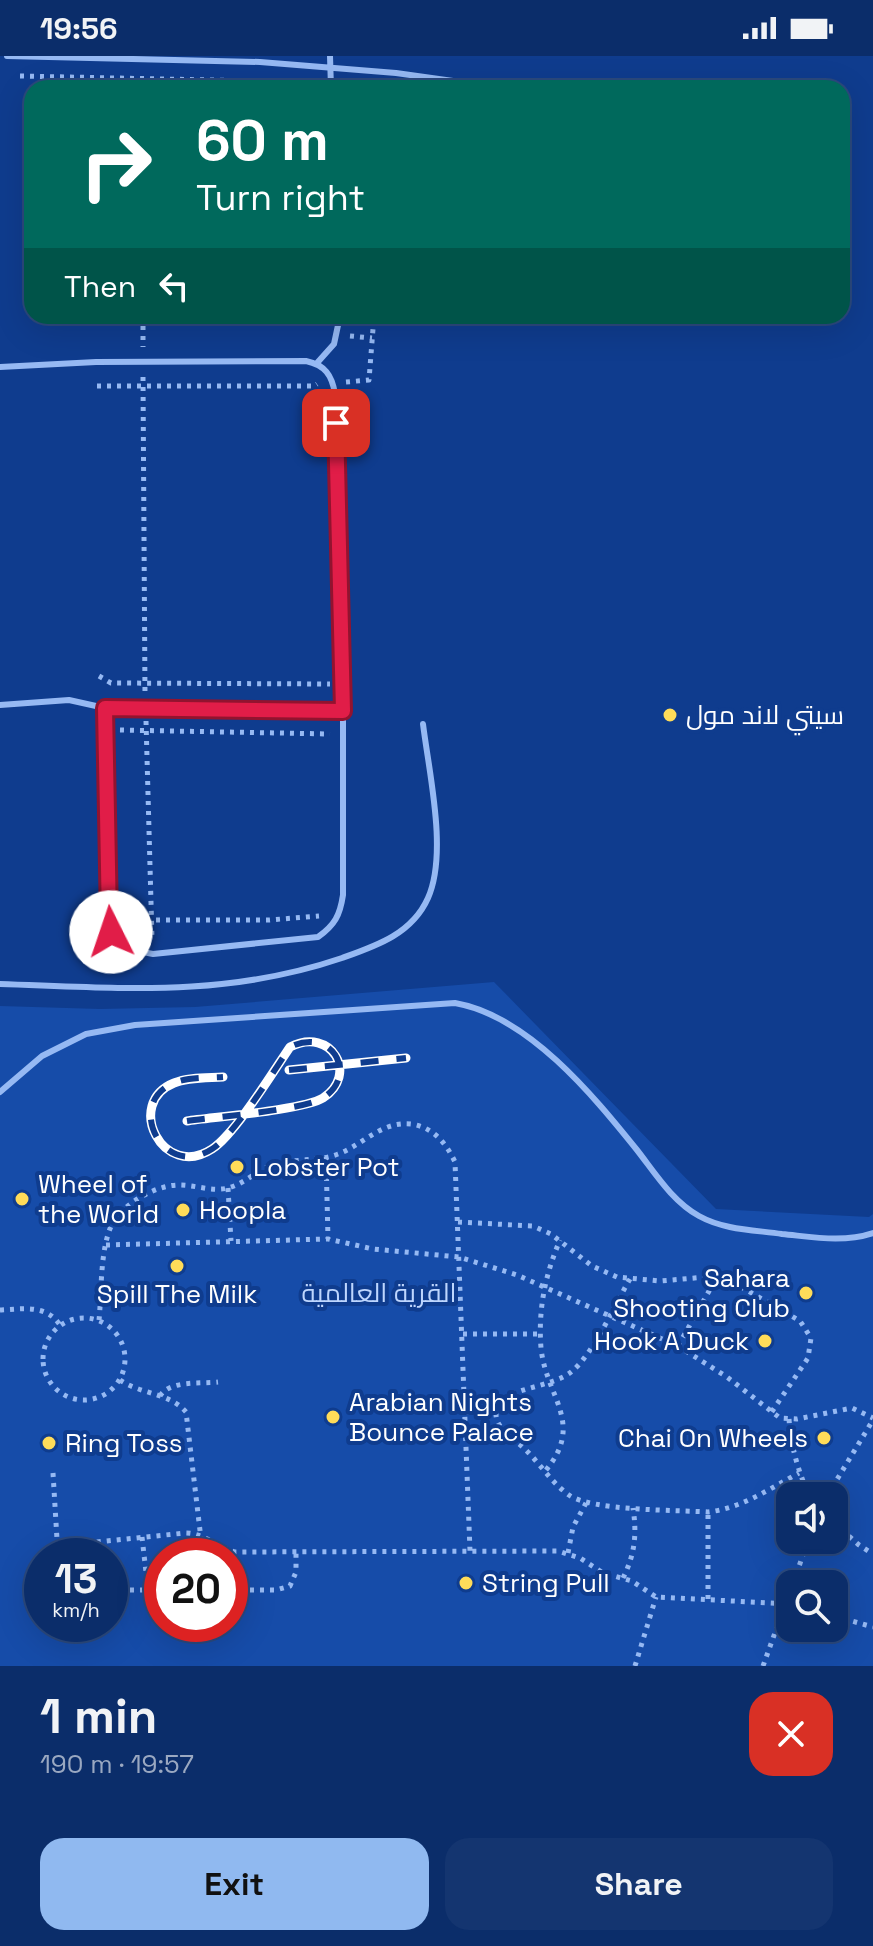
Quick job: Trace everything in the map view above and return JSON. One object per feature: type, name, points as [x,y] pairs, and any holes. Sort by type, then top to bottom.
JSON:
[{"type":"lane","points":[[7,56],[260,62],[446,80]]},
{"type":"lane","points":[[330,56],[330,80]]},
{"type":"lane","points":[[317,363],[334,344],[338,324]]},
{"type":"lane","points":[[0,367],[306,361],[317,363],[331,377],[335,394],[343,684],[343,895],[341,912],[332,927],[318,937],[153,954],[139,952],[120,942],[111,932],[109,919],[105,708]]},
{"type":"lane","points":[[0,705],[69,700],[105,708],[343,711]]},
{"type":"lane","points":[[0,984],[169,990],[219,986],[268,979],[317,967],[390,940],[420,911],[436,873],[437,846],[423,724]]},
{"type":"lane","points":[[0,1092],[42,1056],[86,1034],[135,1025],[455,1003],[475,1006],[511,1024],[548,1055],[615,1123],[674,1197],[701,1217],[733,1228],[828,1239],[873,1233]]},
{"type":"path","points":[[20,76],[211,80]]},
{"type":"path","points":[[143,324],[145,709],[153,954]]},
{"type":"path","points":[[99,676],[111,683],[343,684]]},
{"type":"path","points":[[106,730],[343,734]]},
{"type":"path","points":[[109,919],[269,920],[330,915],[336,920]]},
{"type":"path","points":[[99,1320],[106,1245],[111,1226],[116,1217],[154,1191],[179,1185],[228,1188],[273,1165],[326,1157],[348,1149],[381,1129],[396,1125],[411,1124],[438,1137],[455,1162],[470,1551]]},
{"type":"path","points":[[326,1157],[328,1239]]},
{"type":"path","points":[[228,1188],[231,1241]]},
{"type":"path","points":[[458,1222],[523,1224],[542,1230],[560,1240],[592,1266],[630,1279],[660,1281],[717,1277],[739,1285],[800,1321],[811,1338],[808,1358],[771,1413]]},
{"type":"path","points":[[106,1245],[328,1239],[373,1249],[459,1257],[489,1265],[678,1346],[727,1377],[771,1413],[789,1419],[852,1408],[873,1419],[835,1482]]},
{"type":"path","points":[[546,1470],[554,1460],[564,1435],[561,1408],[544,1368],[540,1334],[544,1287],[560,1240]]},
{"type":"path","points":[[678,1346],[717,1277]]},
{"type":"path","points":[[630,1279],[575,1369],[551,1384],[510,1395],[500,1402],[496,1412],[497,1423],[504,1432],[546,1470],[565,1493],[586,1503],[708,1512],[736,1507],[799,1473]]},
{"type":"path","points":[[0,1310],[38,1309],[51,1314],[60,1325]]},
{"type":"path","points":[[86,1317],[99,1320],[111,1327],[120,1339],[125,1352],[125,1366],[120,1380],[111,1390],[87,1400],[74,1399],[52,1384],[43,1359],[51,1334],[60,1325],[86,1317]]},
{"type":"path","points":[[463,1334],[540,1334]]},
{"type":"path","points":[[120,1380],[177,1403],[189,1418],[202,1538]]},
{"type":"path","points":[[160,1396],[172,1386],[218,1382]]},
{"type":"path","points":[[466,1412],[496,1412]]},
{"type":"path","points":[[789,1419],[791,1447],[803,1482]]},
{"type":"path","points":[[53,1473],[57,1538]]},
{"type":"path","points":[[568,1553],[573,1527],[586,1503]]},
{"type":"path","points":[[623,1578],[635,1544],[633,1508]]},
{"type":"path","points":[[708,1512],[708,1600]]},
{"type":"path","points":[[128,1538],[185,1533],[202,1535],[235,1552],[549,1551],[568,1553],[603,1573],[641,1585],[656,1597],[776,1603]]},
{"type":"path","points":[[848,1535],[873,1554]]},
{"type":"path","points":[[142,1537],[144,1555]]},
{"type":"path","points":[[248,1590],[276,1590],[290,1586],[296,1572],[296,1552]]},
{"type":"path","points":[[635,1666],[656,1597]]},
{"type":"path","points":[[848,1620],[873,1627]]},
{"type":"path","points":[[763,1666],[776,1633]]},
{"type":"green space","name":"القرية العالمية","points":[[494,982],[716,1209],[869,1217],[873,1214],[873,1666],[0,1666],[0,1006],[100,1009],[195,1007]]},
{"type":"railway","points":[[187,1121],[237,1115],[258,1112],[279,1109],[313,1102],[334,1088],[339,1077],[339,1066],[336,1056],[318,1043],[305,1042],[290,1047],[264,1086],[253,1102],[242,1117],[212,1149],[194,1156],[178,1155],[165,1147],[156,1136],[151,1121],[152,1106],[159,1093],[180,1081],[223,1077]]},
{"type":"railway","points":[[289,1070],[406,1058]]},
{"type":"place","name":"سيتي لاند مول","points":[[670,715]]},
{"type":"place","name":"Lobster Pot","points":[[237,1167]]},
{"type":"place","name":"Wheel of the World","points":[[22,1199]]},
{"type":"place","name":"Hoopla","points":[[183,1210]]},
{"type":"place","name":"Spill The Milk","points":[[177,1266]]},
{"type":"place","name":"Sahara Shooting Club","points":[[806,1293]]},
{"type":"place","name":"Hook A Duck","points":[[765,1341]]},
{"type":"place","name":"Arabian Nights Bounce Palace","points":[[333,1417]]},
{"type":"place","name":"Chai On Wheels","points":[[824,1438]]},
{"type":"place","name":"Ring Toss","points":[[49,1443]]},
{"type":"place","name":"String Pull","points":[[466,1583]]},
{"type":"route","points":[[111,932],[105,708],[343,711],[336,423]]}]
